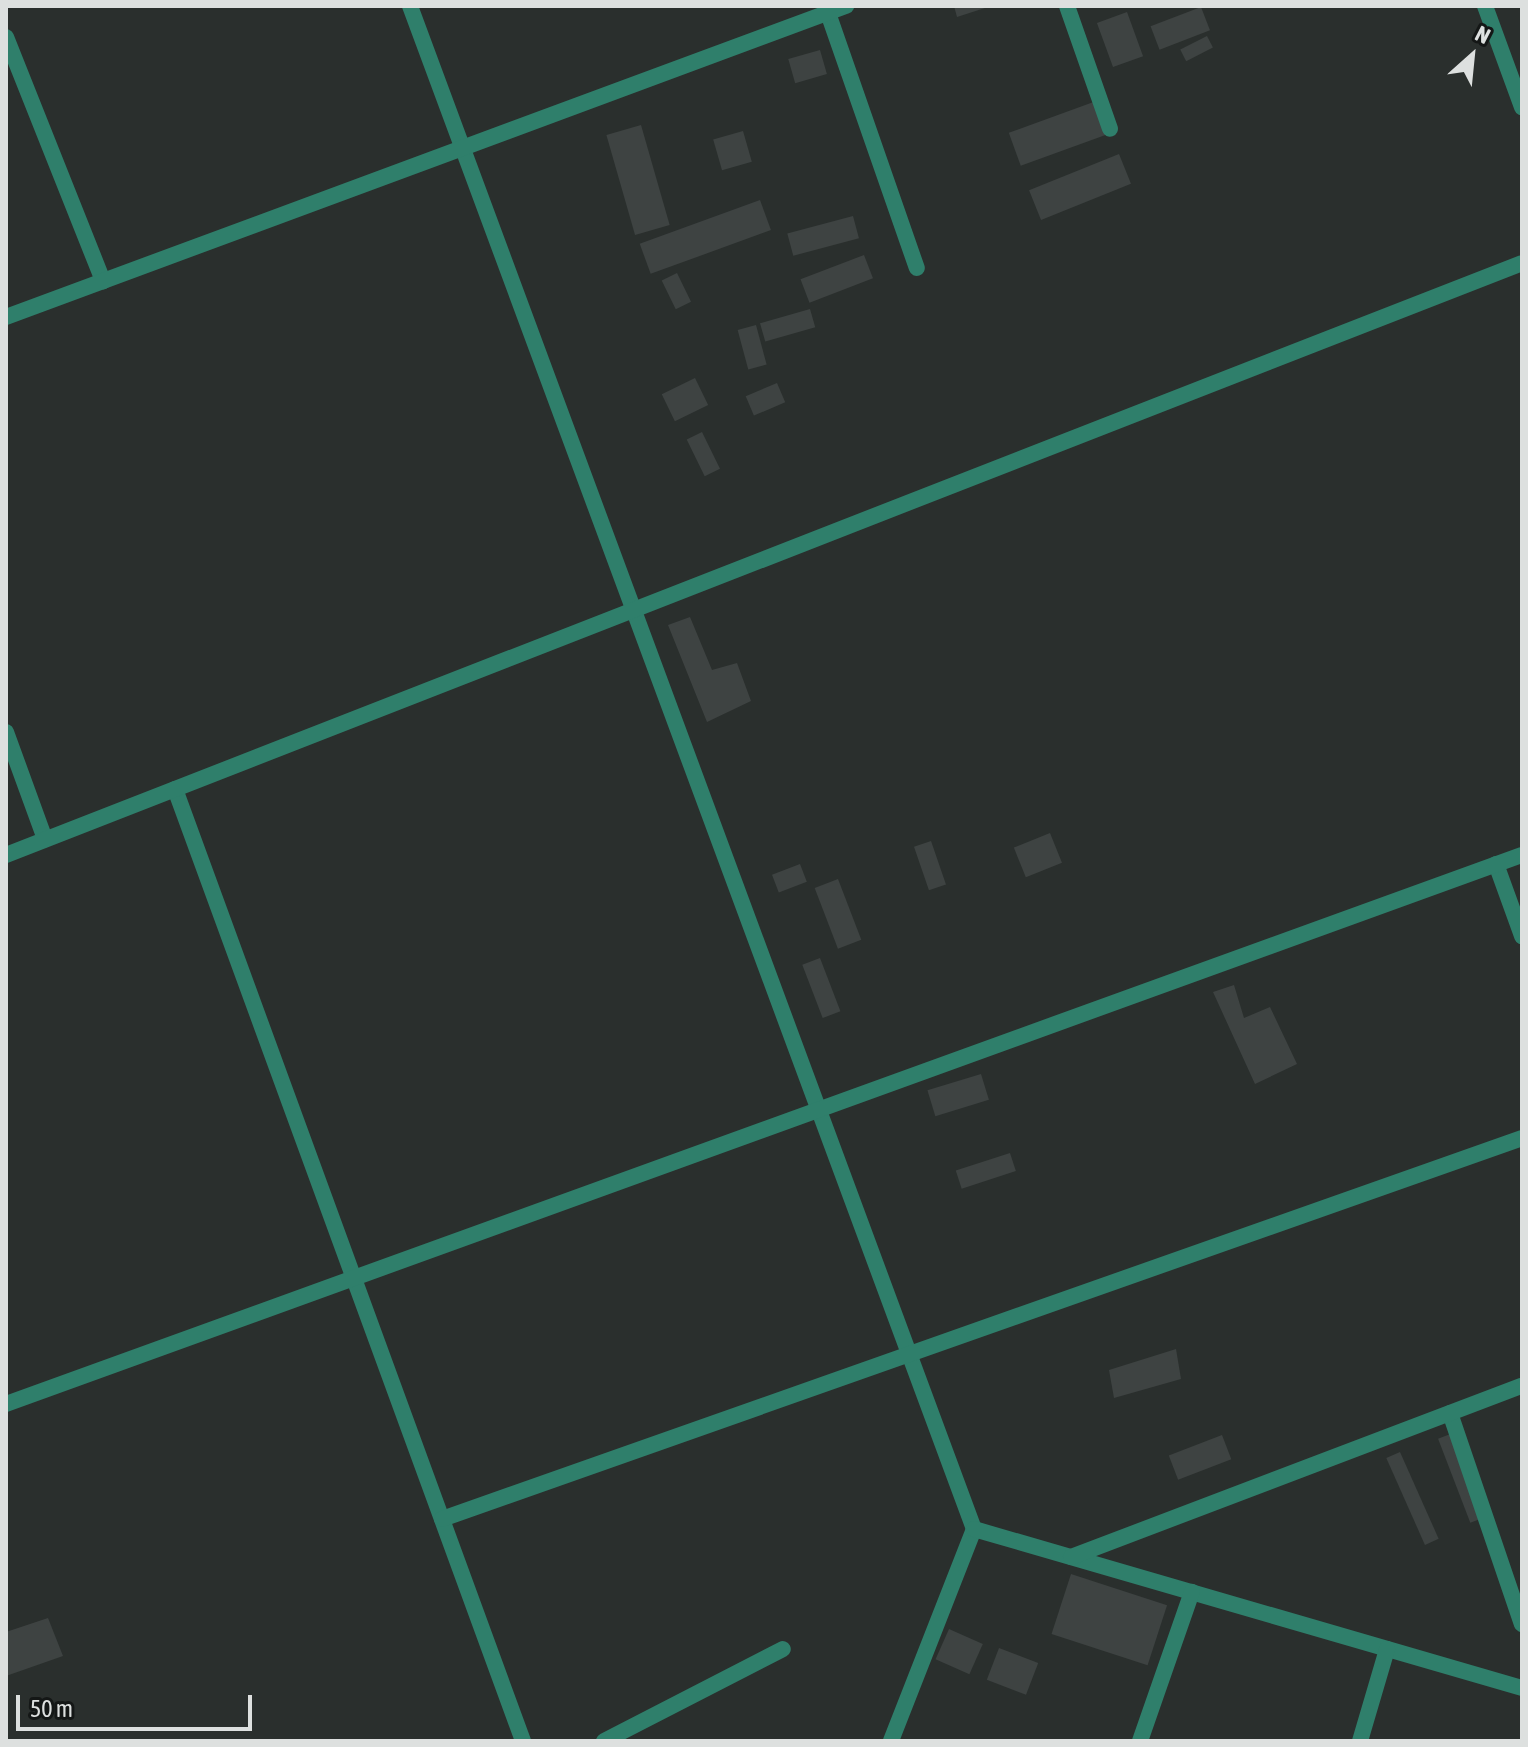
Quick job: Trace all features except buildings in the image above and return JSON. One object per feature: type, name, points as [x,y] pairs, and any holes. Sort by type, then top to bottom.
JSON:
[{"type":"street","points":[[410,6],[974,1529],[891,1741]]},
{"type":"street","points":[[6,317],[846,6]]},
{"type":"street","points":[[1067,6],[1110,129]]},
{"type":"street","points":[[1485,6],[1522,107]]},
{"type":"street","points":[[828,13],[917,268]]},
{"type":"street","points":[[6,37],[103,281]]},
{"type":"street","points":[[6,855],[1522,263]]},
{"type":"street","points":[[6,732],[45,839]]},
{"type":"street","points":[[175,789],[523,1741]]},
{"type":"street","points":[[6,1404],[1522,855]]},
{"type":"street","points":[[1496,864],[1522,936]]},
{"type":"street","points":[[442,1519],[1522,1138]]},
{"type":"street","points":[[1071,1557],[1522,1386]]},
{"type":"street","points":[[1450,1413],[1522,1624]]},
{"type":"street","points":[[974,1529],[1522,1688]]},
{"type":"street","points":[[1140,1741],[1192,1592]]},
{"type":"street","points":[[604,1741],[783,1649]]},
{"type":"street","points":[[1360,1741],[1387,1649]]}]
